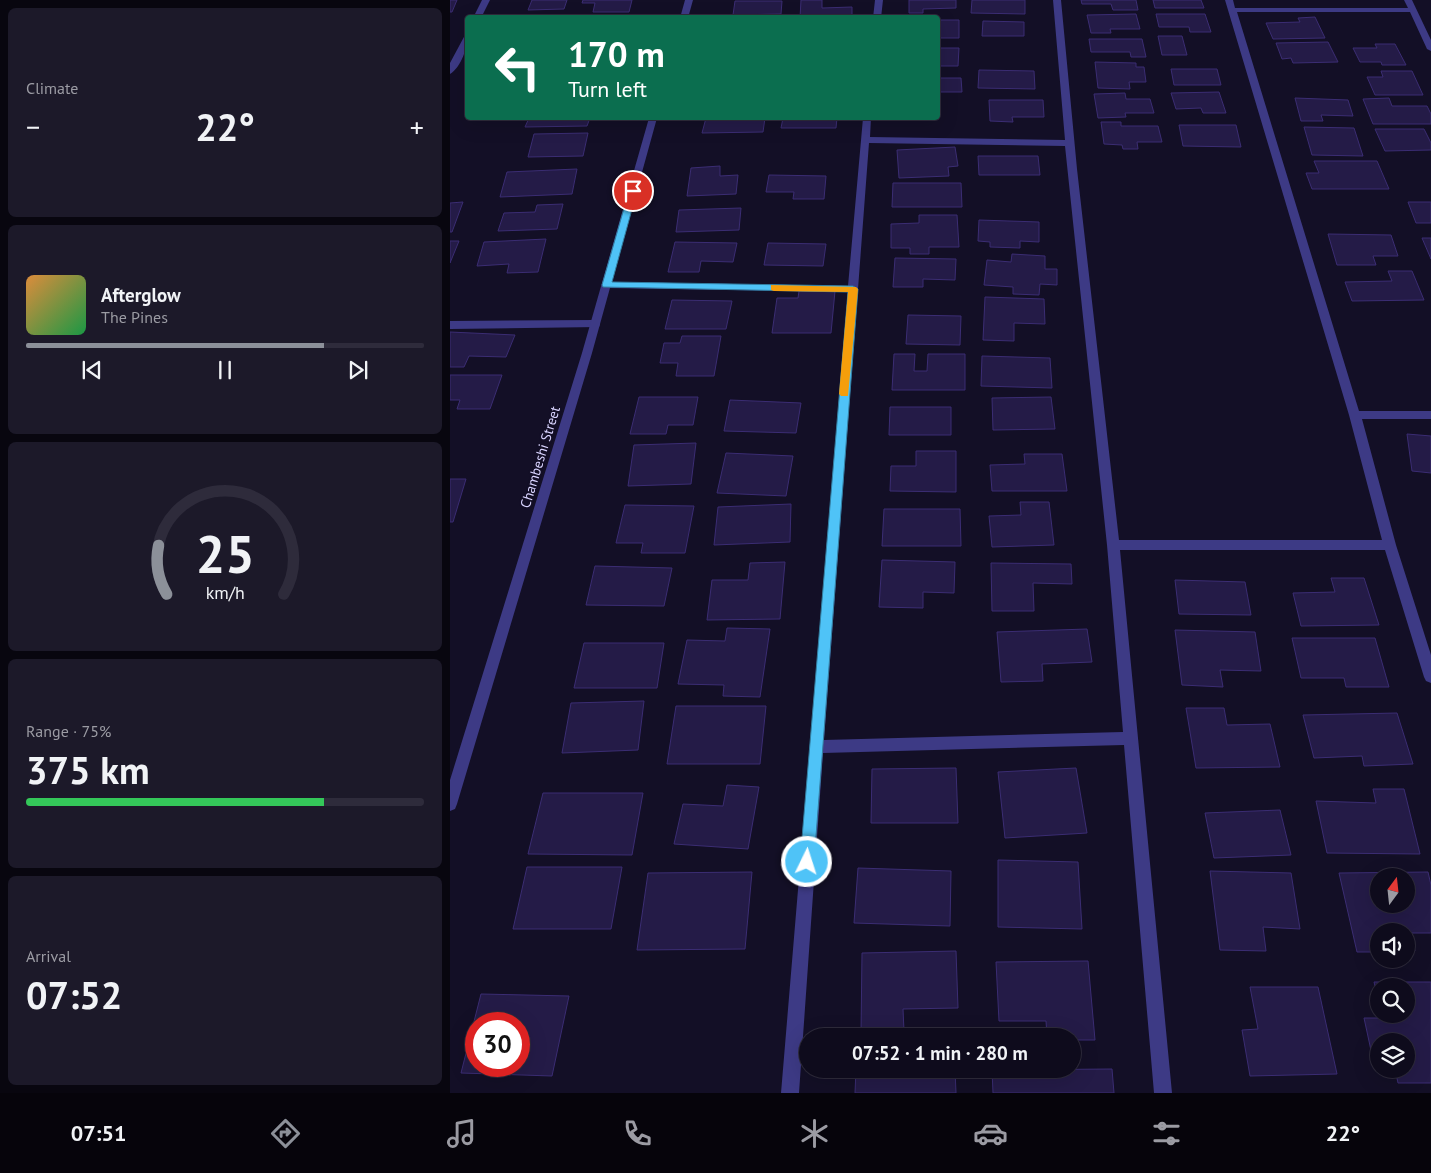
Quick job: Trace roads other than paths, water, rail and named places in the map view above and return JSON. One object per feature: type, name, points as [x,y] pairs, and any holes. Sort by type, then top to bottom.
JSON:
[{"type":"street","points":[[478,15],[486,0]]},
{"type":"street","points":[[685,15],[689,0]]},
{"type":"street","points":[[877,15],[879,0]]},
{"type":"street","points":[[1057,0],[1070,144],[1113,545],[1163,1093]]},
{"type":"street","points":[[1408,0],[1431,49]]},
{"type":"street","points":[[1412,10],[1231,5],[1355,415],[1390,544],[1431,677]]},
{"type":"street","points":[[450,71],[465,43]]},
{"type":"street","points":[[458,57],[465,57]]},
{"type":"street","name":"Chambeshi Street","points":[[450,804],[595,324],[652,120]]},
{"type":"street","points":[[790,1093],[867,120]]},
{"type":"street","points":[[865,140],[1070,144]]},
{"type":"street","points":[[606,285],[853,289]]},
{"type":"street","points":[[450,325],[595,324]]},
{"type":"street","points":[[1355,415],[1431,415]]},
{"type":"street","points":[[1113,545],[1390,544]]},
{"type":"street","points":[[816,747],[1131,738]]}]
